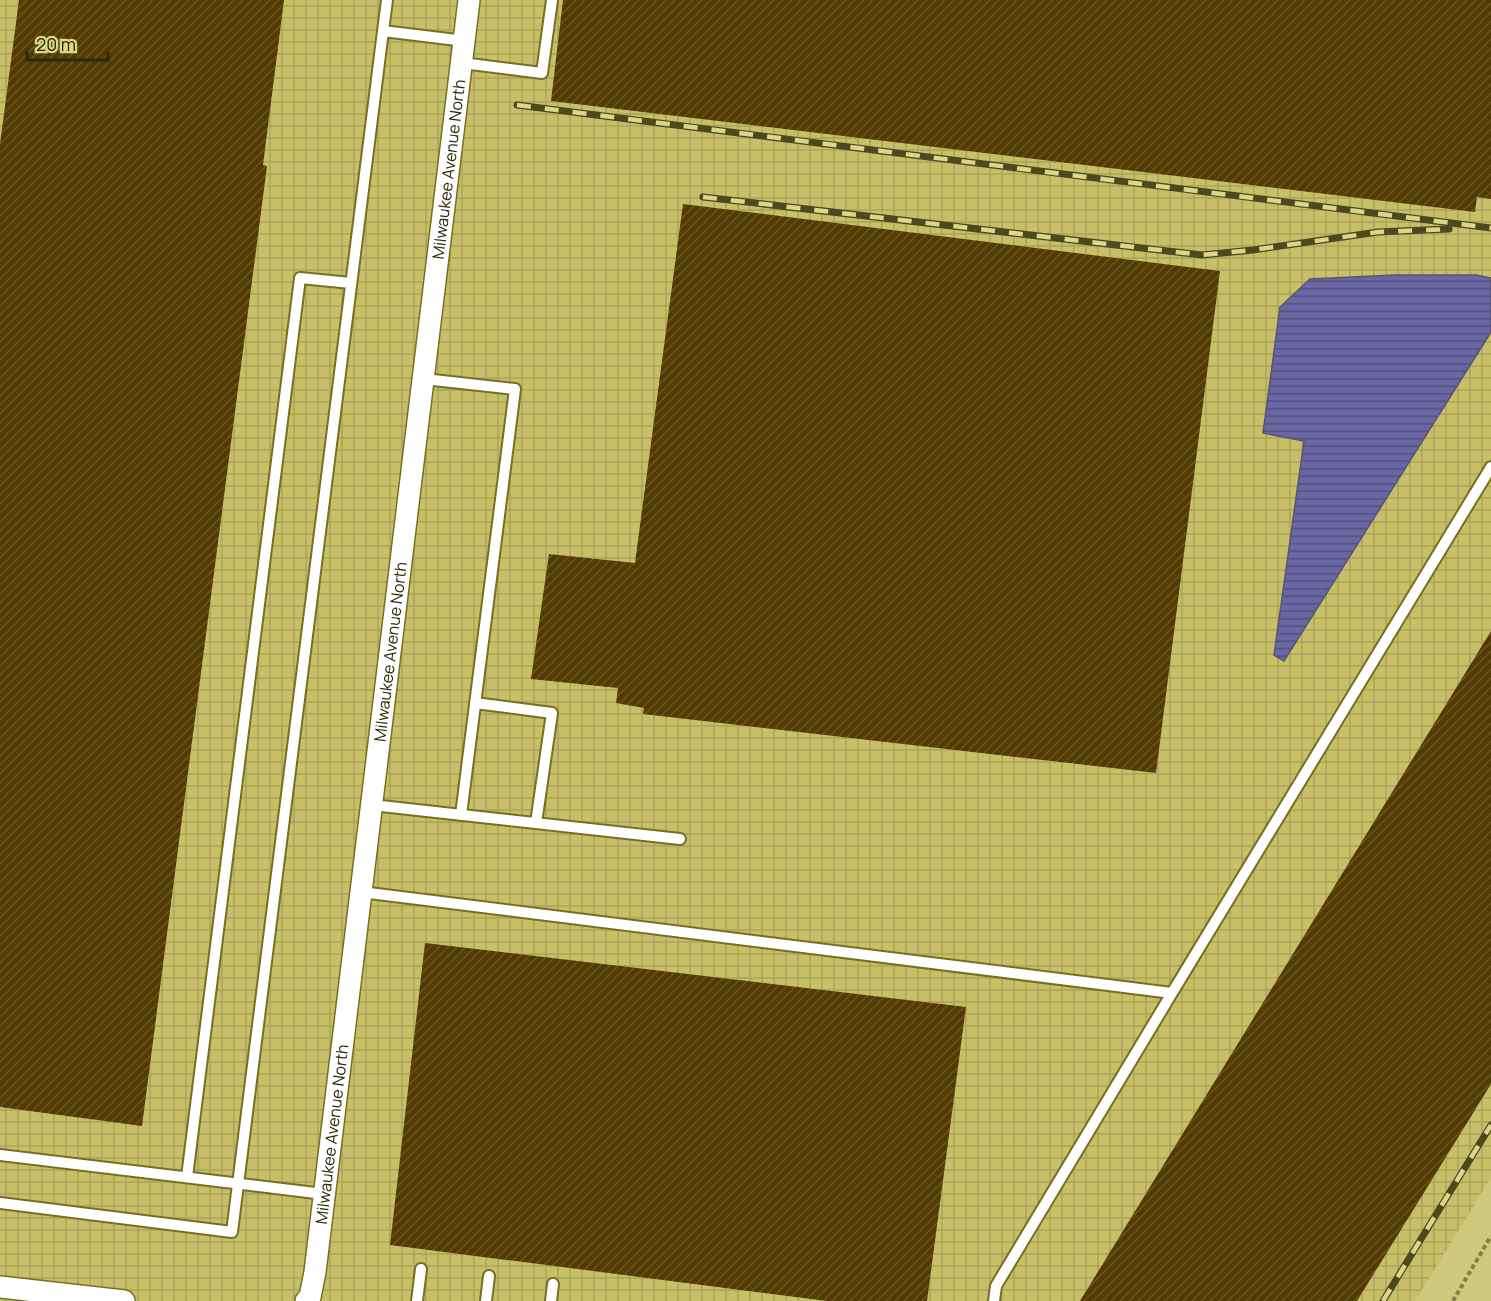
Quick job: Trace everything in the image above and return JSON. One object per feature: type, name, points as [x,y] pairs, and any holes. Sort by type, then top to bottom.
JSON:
[{"type":"street","name":"Milwaukee Avenue North","points":[[306,1301],[310,1297],[315,1272],[470,0]]},
{"type":"street","points":[[0,1287],[124,1301]]},
{"type":"lane","points":[[0,1203],[232,1232],[387,0]]},
{"type":"lane","points":[[462,63],[542,73],[552,0]]},
{"type":"lane","points":[[383,31],[465,41]]},
{"type":"lane","points":[[187,1177],[300,278],[351,283]]},
{"type":"lane","points":[[424,379],[515,389],[460,815]]},
{"type":"lane","points":[[994,1301],[996,1286],[1491,467]]},
{"type":"lane","points":[[476,703],[552,713],[536,823]]},
{"type":"lane","points":[[372,805],[680,839]]},
{"type":"lane","points":[[361,892],[1172,993]]},
{"type":"lane","points":[[0,1155],[324,1194]]},
{"type":"lane","points":[[417,1301],[421,1269]]},
{"type":"lane","points":[[486,1301],[489,1276]]},
{"type":"lane","points":[[551,1301],[553,1284]]},
{"type":"path","points":[[1453,1301],[1491,1236]]},
{"type":"shaded area","points":[[0,0],[1491,0],[1491,1178],[1415,1301],[0,1301]]},
{"type":"shaded area","points":[[1395,275],[1476,275],[1491,278],[1491,332],[1284,661],[1274,655],[1304,441],[1263,433],[1280,307],[1310,279]]},
{"type":"building","points":[[19,0],[284,0],[263,165],[267,166],[142,1126],[0,1107],[0,144]]},
{"type":"building","points":[[563,0],[1491,0],[1491,199],[1477,197],[1475,212],[551,101]]},
{"type":"building","points":[[683,204],[1220,271],[1156,773],[643,714],[644,708],[616,703],[618,688],[531,679],[549,554],[635,563]]},
{"type":"building","points":[[1491,631],[1491,1084],[1357,1301],[1080,1301]]},
{"type":"building","points":[[425,943],[966,1007],[927,1301],[827,1301],[390,1245]]},
{"type":"railway","points":[[517,105],[1491,228]]},
{"type":"railway","points":[[703,197],[1202,255],[1378,232],[1449,229]]},
{"type":"railway","points":[[1383,1301],[1491,1125]]}]
